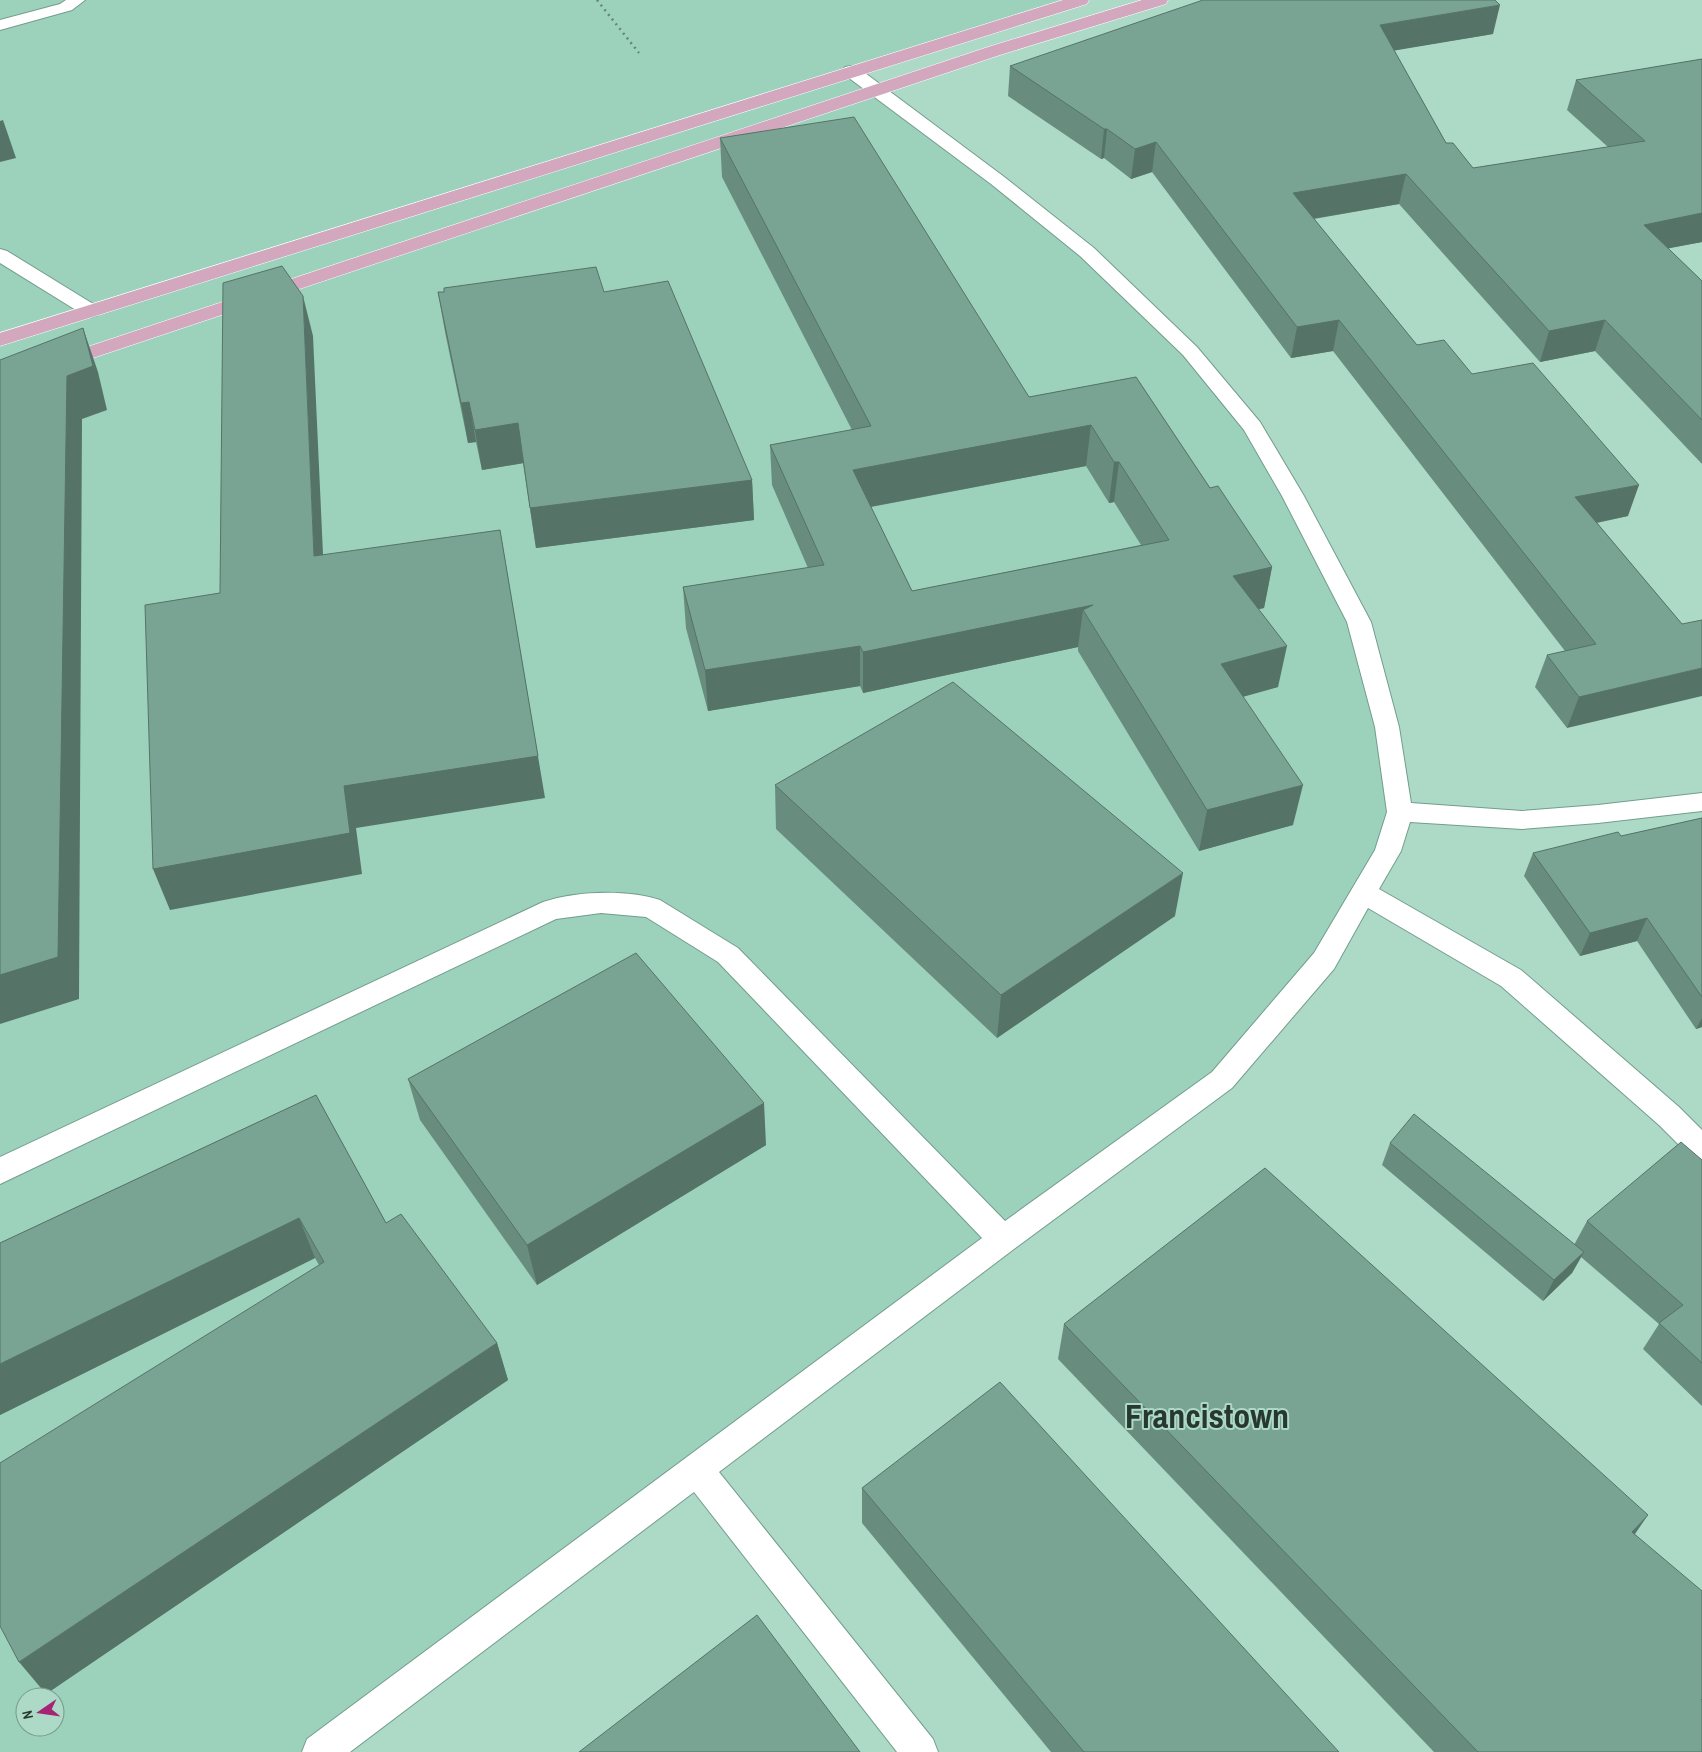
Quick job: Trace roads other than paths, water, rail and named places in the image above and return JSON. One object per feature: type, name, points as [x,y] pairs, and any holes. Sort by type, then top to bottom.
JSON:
[{"type":"main road","points":[[0,383],[104,328],[524,174],[851,70],[1081,0]]},
{"type":"main road","points":[[0,340],[104,328],[363,261],[994,51],[1160,0]]},
{"type":"main road","points":[[524,174],[547,201]]},
{"type":"lane","points":[[0,25],[66,7],[77,0]]},
{"type":"lane","points":[[320,1752],[1003,1240],[1222,1080],[1324,962],[1388,851],[1400,812],[1387,727],[1359,622],[1293,496],[1253,427],[1190,351],[1087,252],[851,70]]},
{"type":"lane","points":[[0,255],[104,328]]},
{"type":"lane","points":[[1400,812],[1522,820],[1598,814],[1702,802]]},
{"type":"lane","points":[[1364,893],[1511,978],[1669,1116],[1702,1149]]},
{"type":"lane","points":[[0,1171],[552,909],[601,903],[651,907],[728,955],[1003,1240]]},
{"type":"lane","points":[[697,1470],[920,1752]]},
{"type":"railway","points":[[597,0],[639,53]]},
{"type":"district","name":"Francistown","points":[[1207,1416]]}]
